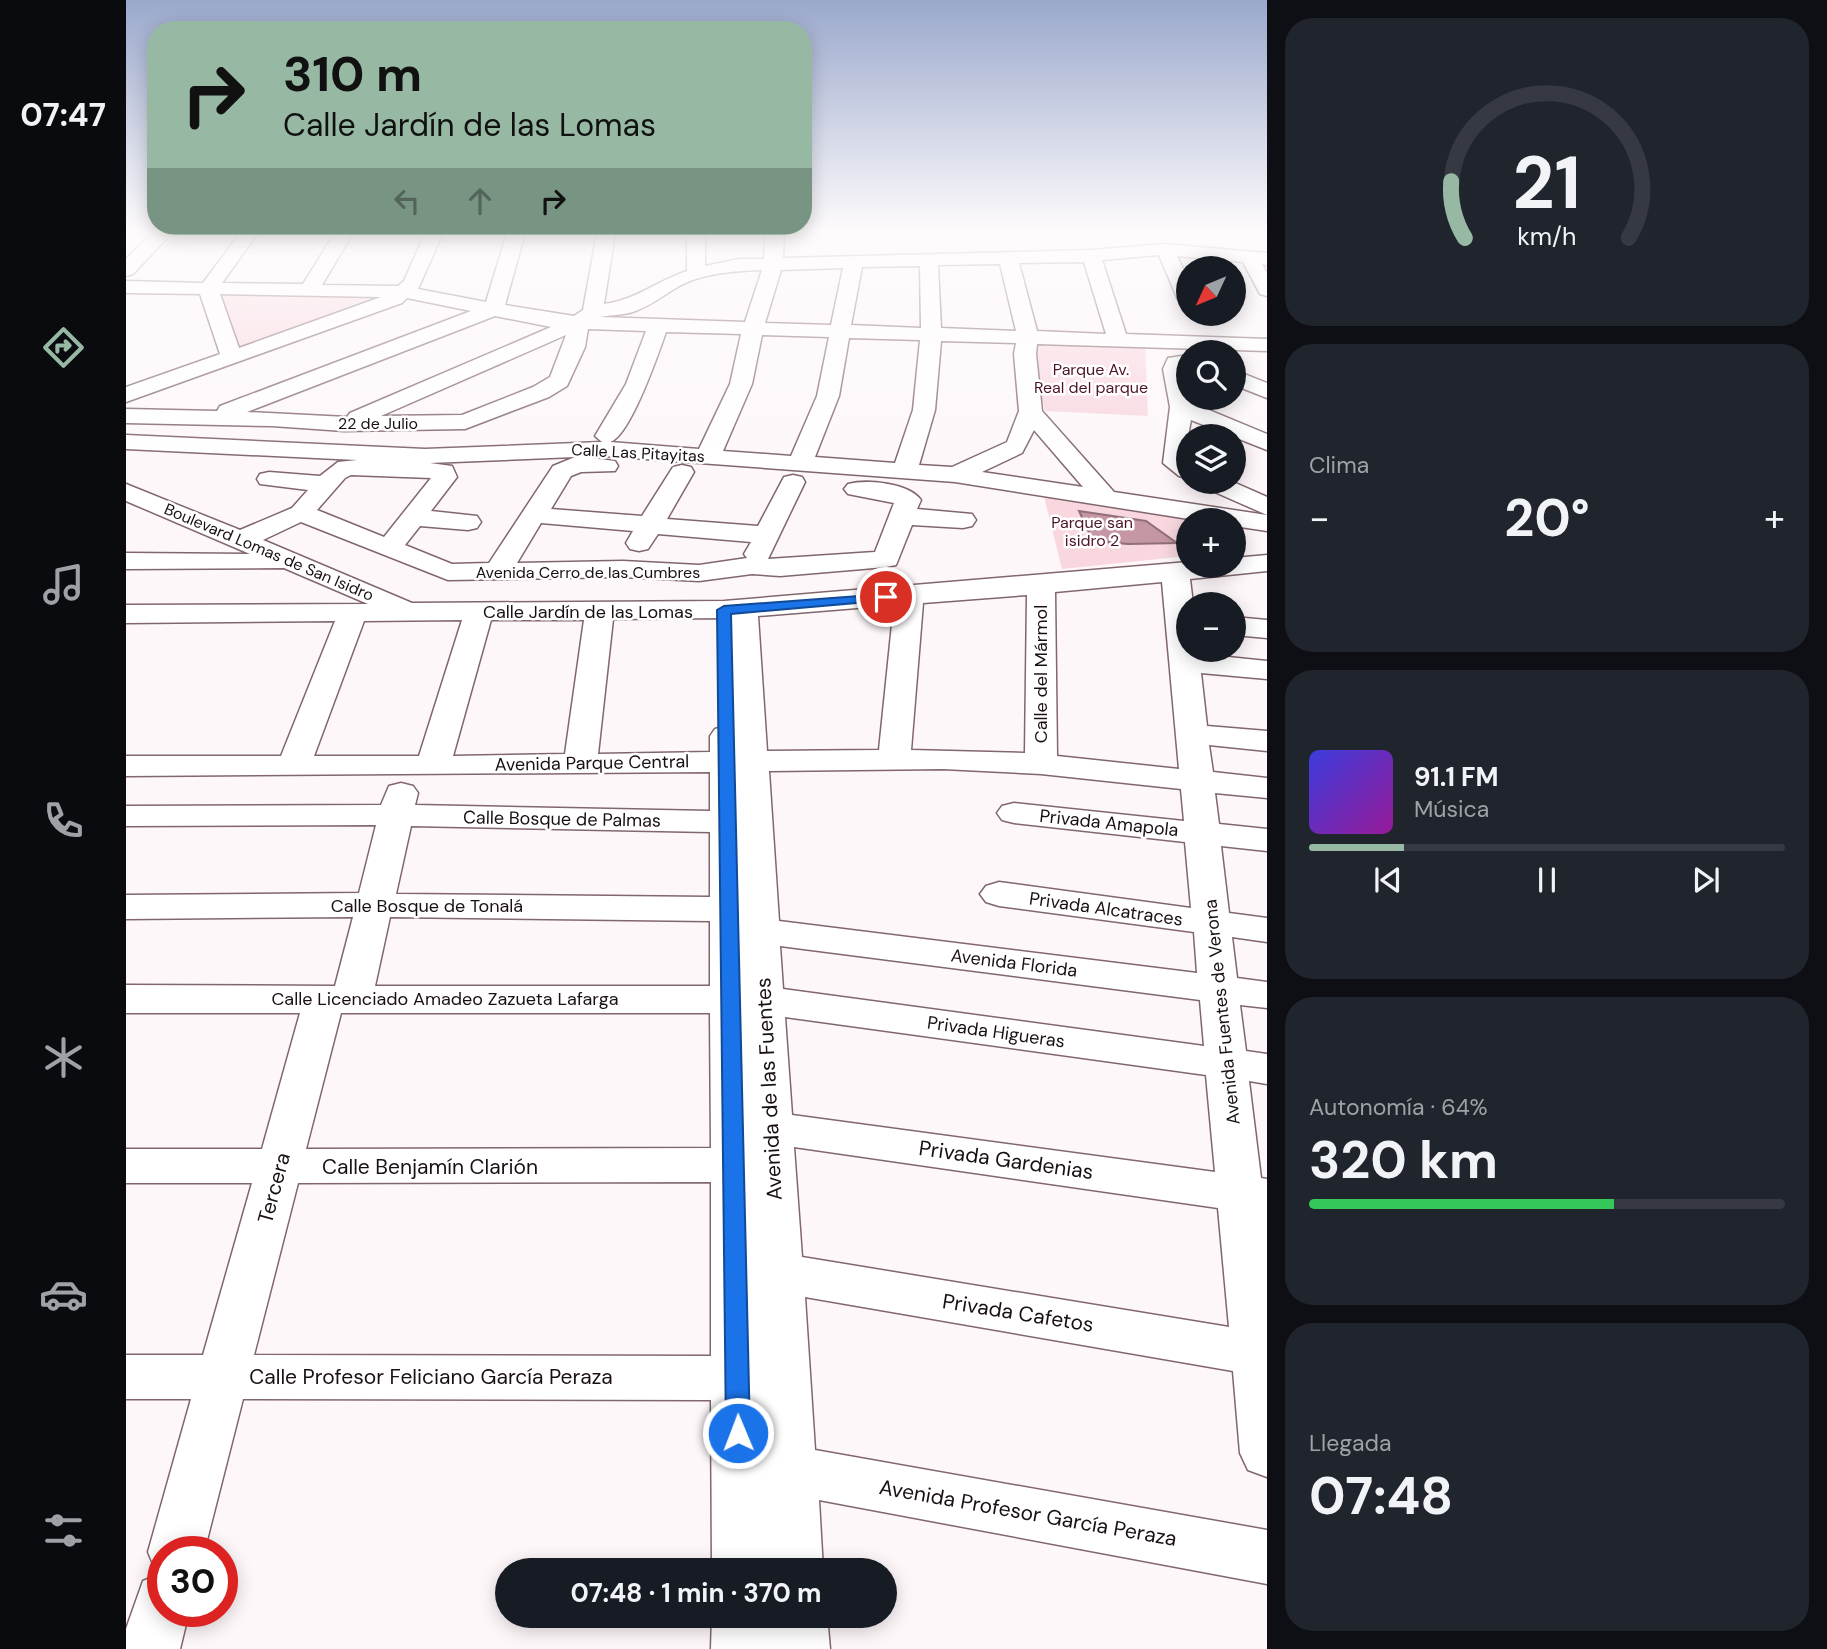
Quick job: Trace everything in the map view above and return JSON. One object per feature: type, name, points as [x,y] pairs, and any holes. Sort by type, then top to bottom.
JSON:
[{"type":"street","points":[[215,310],[232,358]]},
{"type":"street","points":[[127,392],[370,310]]},
{"type":"street","points":[[205,419],[491,310]]},
{"type":"street","points":[[498,310],[549,321],[586,318],[665,325],[1176,342]]},
{"type":"street","name":"22 de Julio","points":[[127,392],[205,419],[272,419],[344,424],[465,422],[555,385],[574,347],[588,310]]},
{"type":"street","points":[[305,440],[586,318],[616,310]]},
{"type":"street","points":[[607,436],[637,384],[673,310]]},
{"type":"street","points":[[708,456],[741,384],[758,310]]},
{"type":"street","points":[[752,566],[796,473],[828,396],[845,310]]},
{"type":"street","points":[[905,471],[924,410],[931,334],[926,310]]},
{"type":"street","points":[[1018,310],[1028,337],[1025,354],[1031,412],[1107,499],[1176,510]]},
{"type":"street","points":[[1108,310],[1118,340]]},
{"type":"street","points":[[1246,382],[1267,391]]},
{"type":"street","points":[[1188,410],[1267,443]]},
{"type":"street","points":[[955,475],[1014,448],[1020,442],[1024,419],[1031,412]]},
{"type":"street","points":[[141,444],[228,436],[400,447],[465,422],[512,430]]},
{"type":"street","name":"Calle Las Pitayitas","points":[[141,444],[391,455],[512,454],[579,448],[708,456],[796,473],[905,471],[955,475],[1107,499]]},
{"type":"street","points":[[497,572],[497,528],[562,471],[572,466],[587,464],[682,472],[796,473],[886,491],[904,508],[963,520]]},
{"type":"street","points":[[240,540],[301,513],[339,471],[352,466],[443,471],[444,477],[390,547]]},
{"type":"street","points":[[623,569],[682,472]]},
{"type":"street","points":[[269,479],[325,484]]},
{"type":"street","points":[[1238,494],[1267,507]]},
{"type":"street","name":"Boulevard Lomas de San Isidro","points":[[129,499],[294,562],[413,603]]},
{"type":"street","points":[[896,746],[896,578],[904,508]]},
{"type":"street","name":"Avenida Cerro de las Cumbres","points":[[301,513],[448,572],[497,572],[564,586],[623,569],[717,598],[752,566],[896,578]]},
{"type":"street","points":[[414,518],[497,528],[649,526],[767,535]]},
{"type":"street","points":[[1246,520],[1267,523]]},
{"type":"street","points":[[322,554],[360,536]]},
{"type":"street","points":[[1175,572],[1257,564],[1246,540]]},
{"type":"street","points":[[126,561],[294,562]]},
{"type":"street","points":[[788,567],[806,603]]},
{"type":"street","points":[[413,603],[448,572]]},
{"type":"street","name":"Calle Jardín de las Lomas","points":[[126,614],[353,613],[413,603],[479,612],[600,611],[717,598],[806,603],[896,578],[1041,585],[1175,572]]},
{"type":"street","name":"Avenida Fuentes de Verona","points":[[1175,572],[1179,592]]},
{"type":"street","name":"Calle del Mármol","points":[[1041,585],[1041,754]]},
{"type":"street","name":"Avenida de las Fuentes","points":[[717,598],[739,760],[747,1000],[733,1165],[740,1558]]},
{"type":"street","points":[[580,762],[600,611]]},
{"type":"street","name":"Tercera","points":[[180,1536],[279,1168],[374,905],[396,815],[420,766],[479,612]]},
{"type":"street","points":[[294,766],[353,613]]},
{"type":"street","points":[[1246,627],[1267,629]]},
{"type":"street","points":[[1185,662],[1267,670]]},
{"type":"street","name":"Avenida Fuentes de Verona","points":[[1185,662],[1219,989],[1247,1067],[1267,1453]]},
{"type":"street","points":[[1192,734],[1267,741]]},
{"type":"street","name":"Avenida Parque Central","points":[[126,766],[420,766],[739,760],[896,746],[1041,754],[1197,781],[1267,788]]},
{"type":"street","name":"Avenida de las Fuentes","points":[[739,760],[728,822],[745,920]]},
{"type":"street","name":"Privada Amapola","points":[[1014,813],[1267,840]]},
{"type":"street","name":"Calle Bosque de Palmas","points":[[126,816],[396,815],[728,822]]},
{"type":"street","name":"Privada Alcatraces","points":[[999,894],[1267,930]]},
{"type":"street","name":"Calle Bosque de Tonalá","points":[[126,906],[374,905],[745,920]]},
{"type":"street","name":"Avenida Florida","points":[[745,920],[1267,995]]},
{"type":"street","name":"Calle Licenciado Amadeo Zazueta Lafarga","points":[[126,999],[747,1000]]},
{"type":"street","name":"Avenida de las Fuentes","points":[[747,1000],[771,1128],[794,1558]]},
{"type":"street","name":"Privada Higueras","points":[[747,1000],[1247,1067]]},
{"type":"street","name":"Privada Gardenias","points":[[771,1128],[1254,1195]]},
{"type":"street","name":"Calle Benjamín Clarión","points":[[126,1166],[279,1168],[733,1165]]},
{"type":"street","name":"Privada Cafetos","points":[[779,1273],[1262,1354]]},
{"type":"street","name":"Calle Profesor Feliciano García Peraza","points":[[126,1377],[737,1378]]},
{"type":"street","name":"Avenida Profesor García Peraza","points":[[789,1470],[1267,1557]]},
{"type":"street","points":[[150,1649],[156,1627]]},
{"type":"street","points":[[741,1628],[741,1649]]},
{"type":"street","points":[[799,1628],[800,1649]]},
{"type":"green space","points":[[219,310],[343,310],[232,349]]},
{"type":"green space","name":"Parque Av. Real del parque","points":[[1027,339],[1145,344],[1148,416],[1045,411]]},
{"type":"green space","name":"Parque san isidro 2","points":[[1042,488],[1176,514],[1176,557],[1062,569]]},
{"type":"shaded area","points":[[1079,511],[1146,521],[1176,543],[1128,544],[1093,541]]},
{"type":"route","points":[[738,1433],[724,610],[886,597]]}]
